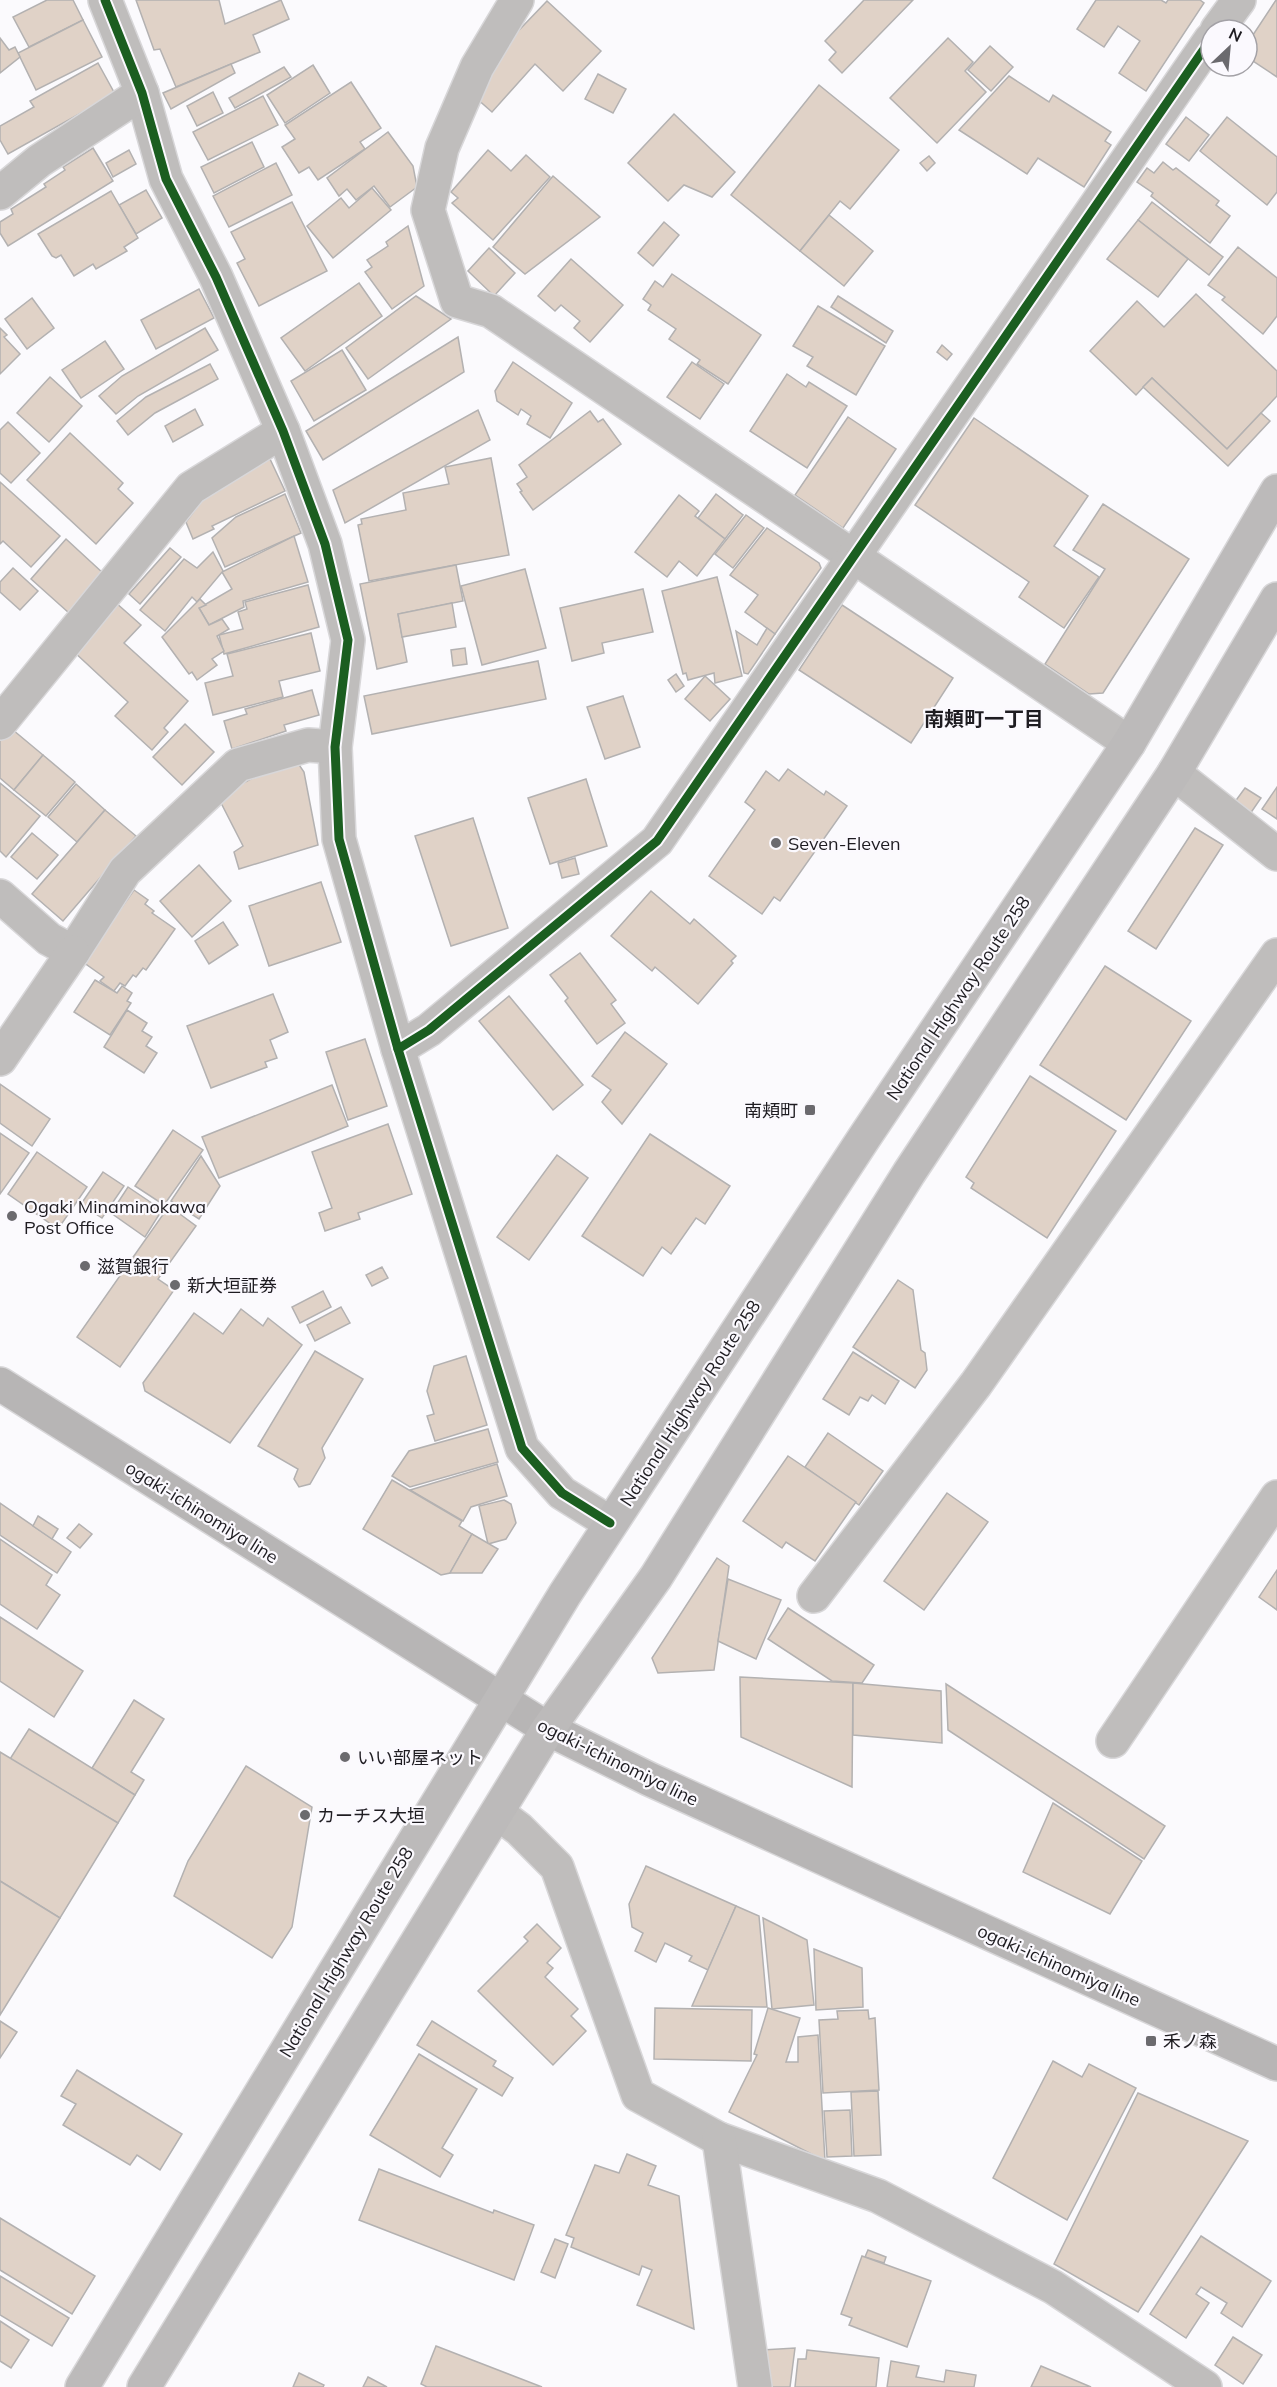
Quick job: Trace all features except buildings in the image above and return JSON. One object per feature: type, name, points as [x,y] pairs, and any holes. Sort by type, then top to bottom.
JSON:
[{"type":"highway","name":"National Highway Route 258","points":[[82,2387],[499,1699],[610,1524],[1130,743],[1277,491]]},
{"type":"highway","points":[[144,2387],[499,1814],[549,1729],[656,1577],[909,1173],[1174,773],[1277,599]]},
{"type":"main road","name":"ogaki-ichinomiya line","points":[[0,1384],[549,1729],[650,1779],[1277,2064]]},
{"type":"street","points":[[105,0],[142,93],[166,179],[216,277],[283,431],[325,544],[348,640],[335,747],[339,839],[399,1049],[522,1448],[562,1493],[610,1524]]},
{"type":"street","points":[[517,0],[477,67],[442,148],[428,210],[457,301],[491,311],[851,557],[1130,743]]},
{"type":"street","points":[[1226,18],[1239,0]]},
{"type":"street","points":[[399,1049],[429,1030],[657,841],[1199,56]]},
{"type":"street","points":[[0,194],[39,161],[142,93]]},
{"type":"street","points":[[0,723],[191,488],[283,431]]},
{"type":"street","points":[[0,1059],[125,871],[238,765],[308,745],[335,747]]},
{"type":"street","points":[[1174,773],[1277,854]]},
{"type":"street","points":[[0,896],[49,939],[73,952]]},
{"type":"street","points":[[814,1596],[976,1384],[1277,955]]},
{"type":"street","points":[[1113,1741],[1277,1497]]},
{"type":"street","points":[[499,1814],[519,1829],[557,1867],[638,2095],[719,2139],[878,2196],[1053,2287],[1205,2387]]},
{"type":"street","points":[[719,2139],[755,2387]]},
{"type":"cycle path","points":[[105,0],[142,93],[166,179],[216,277],[283,431],[325,544],[348,640],[335,747],[339,839],[398,1049],[522,1448],[562,1493],[610,1523]]},
{"type":"cycle path","points":[[398,1049],[429,1030],[657,841],[1199,56]]},
{"type":"place","name":"Seven-Eleven","points":[[776,843]]},
{"type":"place","name":"南頬町","points":[[810,1110]]},
{"type":"place","name":"Ogaki Minaminokawa Post Office","points":[[12,1216]]},
{"type":"place","name":"滋賀銀行","points":[[85,1266]]},
{"type":"place","name":"新大垣証券","points":[[175,1285]]},
{"type":"place","name":"いい部屋ネット","points":[[345,1757]]},
{"type":"place","name":"カーチス大垣","points":[[305,1815]]},
{"type":"place","name":"禾ノ森","points":[[1151,2041]]},
{"type":"district","name":"南頬町一丁目","points":[[984,718]]}]
